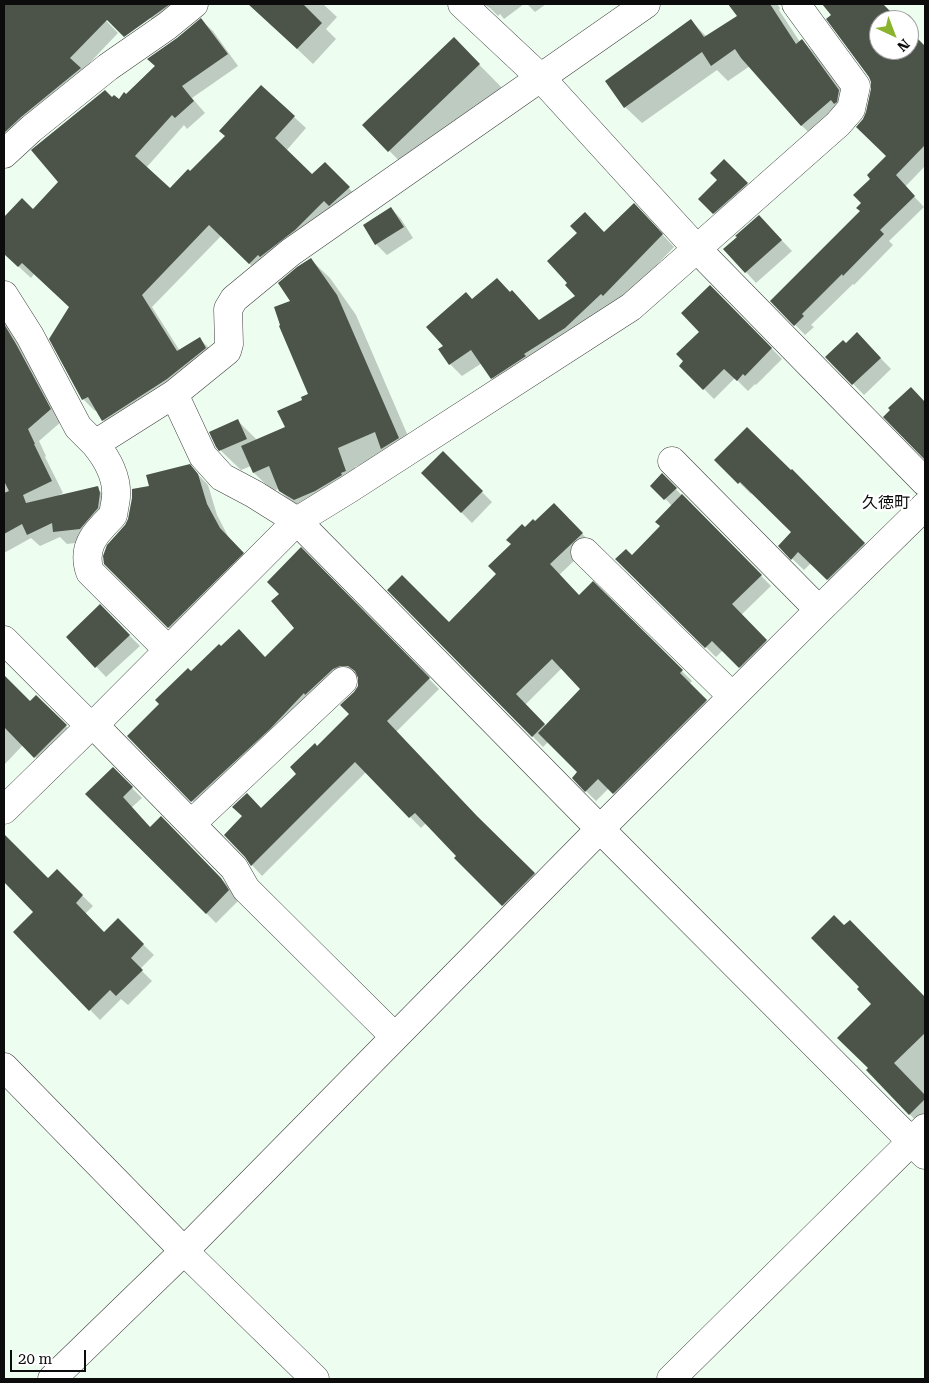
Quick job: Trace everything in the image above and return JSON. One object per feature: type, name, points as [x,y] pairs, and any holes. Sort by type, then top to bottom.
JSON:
[{"type":"street","points":[[4,154],[31,129],[108,67],[167,26],[194,4]]},
{"type":"street","points":[[462,4],[541,78],[697,249],[925,482]]},
{"type":"street","points":[[95,444],[174,394],[227,352],[229,344],[228,308],[234,299],[291,252],[646,4]]},
{"type":"street","points":[[4,810],[297,521],[631,307],[838,124],[851,109],[856,86],[796,4]]},
{"type":"street","points":[[4,295],[30,336],[78,427],[106,457],[114,476],[117,496],[112,516],[94,535],[88,549],[87,563],[90,572],[168,650]]},
{"type":"street","points":[[174,394],[202,456],[222,477],[254,494],[297,521],[600,829],[921,1141],[671,1379]]},
{"type":"street","points":[[672,461],[819,610]]},
{"type":"street","points":[[52,1379],[184,1251],[732,696],[925,506]]},
{"type":"street","points":[[586,552],[732,696]]},
{"type":"street","points":[[4,640],[191,824],[234,868],[246,889],[395,1037]]},
{"type":"street","points":[[191,824],[343,681]]},
{"type":"street","points":[[4,1067],[184,1251],[315,1379]]},
{"type":"building","points":[[4,4],[170,4],[124,37],[107,20],[70,58],[81,68],[4,133]]},
{"type":"building","points":[[248,4],[303,4],[322,23],[297,49]]},
{"type":"building","points":[[728,4],[770,4],[796,44],[802,39],[839,90],[837,102],[834,104],[831,100],[801,126],[735,49],[711,66],[702,52],[624,108],[605,81],[691,19],[704,37],[737,16]]},
{"type":"building","points":[[822,4],[883,4],[889,10],[869,10],[869,60],[919,60],[919,40],[925,46],[925,145],[896,175],[915,196],[880,230],[884,234],[802,314],[804,316],[794,326],[770,301],[860,211],[856,208],[861,203],[853,195],[870,179],[867,175],[886,156],[856,127],[866,112],[871,82],[826,19],[831,15]]},
{"type":"building","points":[[201,18],[228,54],[182,86],[194,101],[175,118],[172,115],[135,156],[170,188],[225,136],[219,131],[261,85],[295,116],[275,138],[312,174],[325,162],[350,187],[329,206],[324,201],[295,230],[260,257],[258,255],[249,264],[209,225],[142,295],[177,351],[200,337],[206,348],[167,379],[102,421],[88,397],[82,400],[49,339],[69,307],[22,263],[18,267],[4,254],[4,217],[22,198],[33,209],[58,182],[31,150],[105,90],[112,97],[114,95],[119,99],[124,92],[126,94],[155,66],[147,59]]},
{"type":"building","points":[[454,37],[480,64],[388,152],[362,125]]},
{"type":"building","points":[[724,159],[748,183],[713,214],[698,199],[717,180],[710,173]]},
{"type":"building","points":[[634,203],[663,234],[603,296],[601,294],[565,328],[524,354],[526,356],[491,379],[471,350],[449,365],[438,349],[443,346],[426,327],[466,292],[472,299],[497,278],[510,292],[512,290],[539,320],[575,296],[565,285],[567,283],[547,261],[577,233],[570,226],[585,212],[604,232]]},
{"type":"building","points":[[391,207],[404,227],[375,245],[363,225]]},
{"type":"building","points":[[759,215],[782,240],[745,273],[723,249]]},
{"type":"building","points":[[311,258],[337,295],[399,438],[381,449],[375,432],[338,448],[346,471],[315,491],[294,500],[279,491],[269,466],[253,473],[241,446],[285,427],[277,411],[302,400],[301,397],[308,394],[279,326],[274,307],[290,301],[278,283]]},
{"type":"building","points":[[710,285],[772,348],[745,376],[743,374],[737,381],[724,369],[703,390],[679,366],[683,361],[676,354],[699,332],[681,313]]},
{"type":"building","points":[[4,324],[51,409],[28,429],[52,481],[23,495],[26,503],[98,486],[100,493],[98,508],[80,529],[53,532],[52,523],[27,535],[22,524],[4,534],[4,493],[9,491],[4,481]]},
{"type":"building","points":[[857,332],[881,358],[852,385],[825,357],[843,340],[846,343]]},
{"type":"building","points":[[911,387],[925,402],[925,460],[883,417],[890,410],[888,408]]},
{"type":"building","points":[[238,419],[247,439],[219,451],[209,432]]},
{"type":"building","points":[[747,427],[792,469],[865,543],[827,580],[798,552],[791,560],[778,546],[791,532],[740,482],[738,484],[714,460]]},
{"type":"building","points":[[443,451],[483,491],[461,513],[421,473]]},
{"type":"building","points":[[190,464],[198,474],[207,504],[220,528],[244,553],[168,628],[104,564],[103,556],[107,545],[128,519],[132,489],[149,486],[146,475]]},
{"type":"building","points":[[662,473],[677,488],[664,500],[650,486]]},
{"type":"building","points":[[682,494],[762,575],[732,604],[767,640],[739,668],[712,641],[705,648],[615,559],[626,549],[632,555],[660,526],[655,522]]},
{"type":"building","points":[[554,503],[583,533],[550,564],[579,595],[593,581],[683,670],[680,673],[707,700],[613,794],[598,779],[585,792],[572,778],[577,772],[538,733],[580,689],[552,659],[516,694],[545,724],[532,737],[387,590],[402,575],[449,622],[496,574],[488,566],[511,544],[506,540],[522,524],[525,527],[533,519],[535,521]]},
{"type":"building","points":[[301,547],[430,678],[387,721],[477,816],[535,873],[502,906],[454,858],[456,856],[415,813],[409,818],[355,762],[251,866],[224,835],[242,816],[232,807],[247,793],[261,808],[296,774],[290,767],[315,743],[317,746],[349,714],[340,705],[358,686],[358,678],[355,671],[348,666],[340,666],[333,669],[305,695],[304,693],[270,729],[191,802],[127,736],[159,704],[155,700],[188,668],[191,671],[219,644],[221,646],[239,629],[265,657],[294,628],[271,601],[279,594],[267,582]]},
{"type":"building","points":[[100,604],[130,635],[95,668],[66,637]]},
{"type":"building","points":[[4,675],[30,701],[36,695],[67,725],[34,758],[4,727]]},
{"type":"building","points":[[113,767],[133,787],[123,797],[150,827],[161,816],[221,878],[229,890],[206,914],[85,794]]},
{"type":"building","points":[[4,834],[48,878],[57,869],[83,895],[76,903],[104,932],[118,918],[144,944],[131,958],[143,970],[116,996],[110,990],[89,1011],[13,932],[33,912],[4,882]]},
{"type":"building","points":[[834,915],[844,925],[850,920],[925,997],[925,1033],[894,1063],[925,1095],[925,1099],[909,1115],[866,1070],[868,1068],[837,1038],[871,1004],[857,989],[859,987],[811,938]]},
{"type":"district","name":"久徳町","points":[[886,503]]}]
